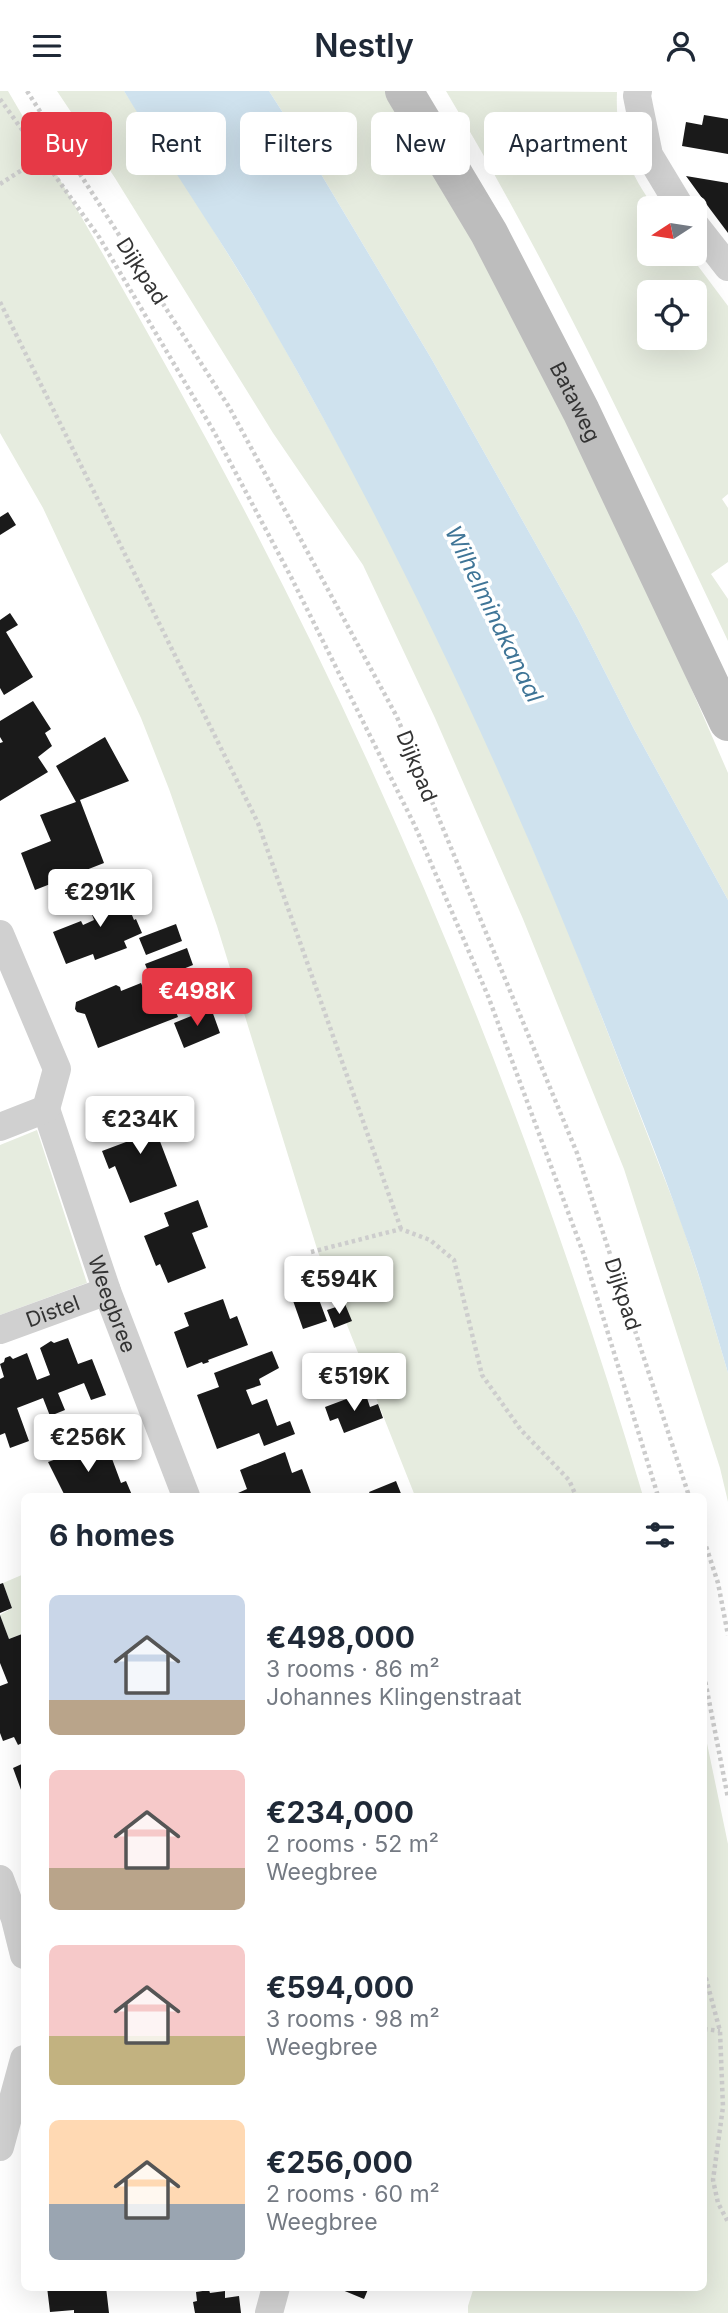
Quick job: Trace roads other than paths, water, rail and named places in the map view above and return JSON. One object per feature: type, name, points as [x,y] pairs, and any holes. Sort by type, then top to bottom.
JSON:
[{"type":"street","name":"Bataweg","points":[[404,91],[489,233],[538,328],[728,722]]},
{"type":"street","points":[[638,91],[649,155],[674,196]]},
{"type":"street","points":[[707,240],[728,267]]},
{"type":"street","points":[[0,934],[57,1069],[46,1109],[0,1127]]},
{"type":"street","name":"Weegbree","points":[[46,1109],[107,1291],[185,1493]]},
{"type":"street","name":"Distel","points":[[0,1330],[107,1291]]},
{"type":"street","points":[[0,1879],[8,1920],[21,1948]]},
{"type":"street","points":[[0,2147],[20,2099]]},
{"type":"street","points":[[269,2313],[275,2291]]},
{"type":"water","name":"Wilhelminakanaal","points":[[124,91],[269,91],[282,112],[240,112],[240,175],[322,175],[431,358],[578,619],[634,729],[728,900],[728,1373],[694,1260],[647,1132],[537,859],[456,678],[368,501],[321,414],[236,267],[177,175],[226,175],[226,112],[137,112]]}]
